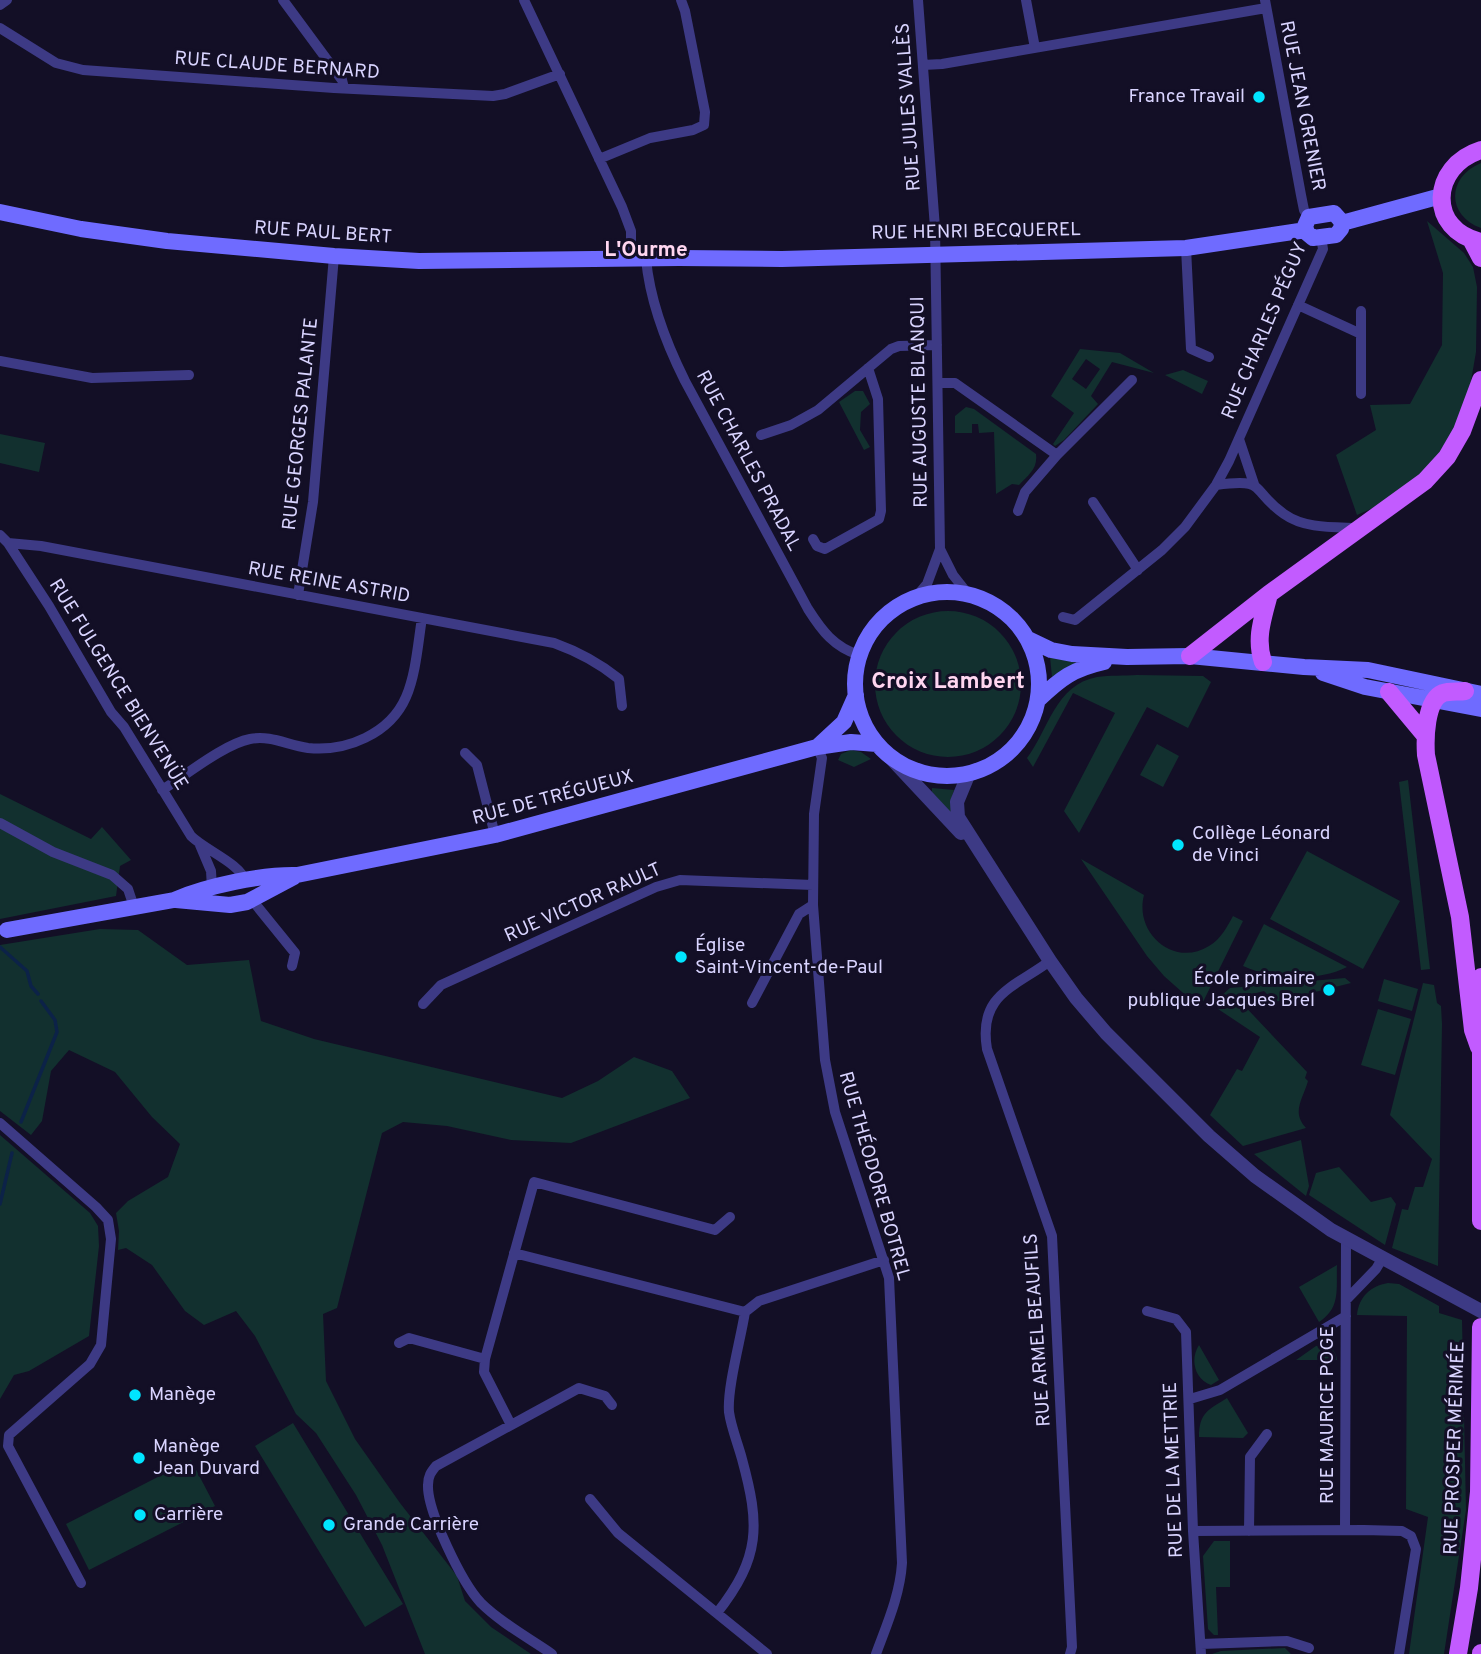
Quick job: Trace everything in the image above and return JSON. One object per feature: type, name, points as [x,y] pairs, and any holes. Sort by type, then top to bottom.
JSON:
[{"type":"main road","points":[[1481,140],[1475,152],[1448,171],[1441,196],[1450,222],[1459,232],[1476,240],[1481,258]]},
{"type":"main road","points":[[1307,224],[1314,238],[1336,235],[1342,223],[1441,196]]},
{"type":"main road","name":"RUE PAUL BERT","points":[[0,212],[81,229],[167,241],[334,256],[419,261],[639,259]]},
{"type":"main road","name":"RUE HENRI BECQUEREL","points":[[639,259],[782,259],[1186,248],[1307,224],[1334,213],[1342,223]]},
{"type":"main road","points":[[1190,656],[1269,594],[1425,481],[1447,457],[1462,431],[1481,380]]},
{"type":"main road","points":[[942,592],[968,594],[1000,608],[1028,639],[1038,667],[1038,700],[1024,734],[1009,751],[991,765],[970,773],[941,776],[913,769],[883,749],[863,721],[856,695],[855,675],[859,655],[872,631],[891,610],[916,597],[942,592]]},
{"type":"main road","points":[[1264,662],[1259,648],[1260,629],[1269,594]]},
{"type":"main road","points":[[1028,639],[1060,653],[1127,657],[1190,656],[1368,670],[1473,693]]},
{"type":"main road","points":[[1038,700],[1062,677],[1078,668],[1127,657]]},
{"type":"main road","points":[[1304,667],[1365,687],[1481,709]]},
{"type":"main road","points":[[1389,692],[1424,734]]},
{"type":"main road","points":[[1473,693],[1442,693],[1434,701],[1424,734],[1460,918],[1473,1030],[1479,1047]]},
{"type":"main road","name":"RUE DE TRÉGUEUX","points":[[817,747],[844,722],[856,695]]},
{"type":"main road","name":"RUE DE TRÉGUEUX","points":[[3,930],[174,900],[250,878],[298,874],[495,835],[817,747],[851,742],[883,749]]},
{"type":"main road","name":"RUE DE TRÉGUEUX","points":[[174,900],[238,903],[298,874]]},
{"type":"main road","points":[[212,888],[218,899],[238,903],[250,878]]},
{"type":"main road","points":[[1481,977],[1481,1221]]},
{"type":"main road","name":"RUE PROSPER MÉRIMÉE","points":[[1458,1654],[1469,1588],[1479,1492],[1481,1327]]},
{"type":"street","points":[[0,5],[7,0]]},
{"type":"street","points":[[283,0],[342,80],[344,88]]},
{"type":"street","name":"RUE CHARLES PRADAL","points":[[524,0],[631,231],[670,352],[819,626],[841,649],[859,655]]},
{"type":"street","points":[[599,159],[650,138],[693,130],[704,125],[700,86],[681,0]]},
{"type":"street","name":"RUE JULES VALLÈS","points":[[918,0],[935,254]]},
{"type":"street","points":[[1026,0],[1035,48]]},
{"type":"street","points":[[923,65],[1035,48],[1266,4]]},
{"type":"street","name":"RUE JEAN GRENIER","points":[[1266,4],[1307,224]]},
{"type":"street","name":"RUE CLAUDE BERNARD","points":[[0,28],[56,63],[70,68],[494,96],[560,74]]},
{"type":"street","name":"RUE CHARLES PÉGUY","points":[[1063,617],[1076,620],[1162,550],[1185,527],[1216,485],[1323,249],[1321,237]]},
{"type":"street","points":[[1186,248],[1191,349],[1209,357]]},
{"type":"street","name":"RUE AUGUSTE BLANQUI","points":[[916,597],[927,584],[940,549],[935,254]]},
{"type":"street","name":"RUE GEORGES PALANTE","points":[[298,595],[313,502],[334,256]]},
{"type":"street","points":[[1298,305],[1361,334]]},
{"type":"street","points":[[1361,311],[1361,394]]},
{"type":"street","points":[[761,435],[791,425],[818,410],[891,349],[899,346],[937,345]]},
{"type":"street","points":[[0,361],[92,378],[189,375]]},
{"type":"street","points":[[813,539],[817,546],[825,549],[879,519],[878,399],[868,368]]},
{"type":"street","points":[[1018,511],[1025,492],[1057,455],[1132,380]]},
{"type":"street","points":[[938,383],[955,383],[1057,455]]},
{"type":"street","name":"RUE CHARLES PÉGUY","points":[[1239,439],[1254,484],[1285,515],[1316,526],[1361,528]]},
{"type":"street","points":[[1216,485],[1242,481],[1254,484]]},
{"type":"street","points":[[1093,502],[1138,570]]},
{"type":"street","name":"RUE REINE ASTRID","points":[[4,539],[554,643],[599,662],[619,679],[622,706]]},
{"type":"street","name":"RUE FULGENCE BIENVENÜE","points":[[4,539],[49,606],[111,712],[124,727],[191,836],[200,845],[250,878]]},
{"type":"street","name":"RUE AUGUSTE BLANQUI","points":[[940,549],[953,575],[968,594]]},
{"type":"street","points":[[162,790],[247,739],[267,737],[306,747],[329,749],[353,744],[379,730],[400,709],[407,695],[422,618]]},
{"type":"street","name":"RUE THÉODORE BOTREL","points":[[817,747],[822,758],[814,814],[813,905],[828,1086],[889,1278],[902,1563],[901,1581],[876,1654]]},
{"type":"street","points":[[883,749],[987,861]]},
{"type":"street","points":[[465,753],[477,765],[495,835]]},
{"type":"street","points":[[970,773],[957,802],[958,817],[1050,961],[1076,998],[1106,1033],[1229,1154],[1282,1197],[1382,1259],[1481,1311]]},
{"type":"street","points":[[0,823],[53,852],[112,875],[128,889],[134,907]]},
{"type":"street","name":"RUE FULGENCE BIENVENÜE","points":[[200,845],[211,871],[212,888]]},
{"type":"street","name":"RUE VICTOR RAULT","points":[[423,1004],[441,985],[656,887],[680,880],[813,885]]},
{"type":"street","points":[[238,903],[295,953],[292,966]]},
{"type":"street","points":[[752,1003],[799,914],[813,905]]},
{"type":"street","name":"RUE ARMEL BEAUFILS","points":[[1050,961],[999,997],[986,1017],[985,1033],[987,1049],[1052,1236],[1072,1647],[1070,1654]]},
{"type":"street","points":[[0,1123],[108,1220],[111,1239],[101,1345],[90,1364],[9,1435],[8,1446],[81,1583]]},
{"type":"street","points":[[511,1425],[484,1372],[485,1359],[534,1182],[715,1230],[730,1217]]},
{"type":"street","name":"RUE MAURICE POGE","points":[[1345,1530],[1346,1238]]},
{"type":"street","points":[[514,1252],[746,1312]]},
{"type":"street","name":"RUE MAURICE POGE","points":[[1346,1300],[1382,1259]]},
{"type":"street","points":[[717,1613],[736,1589],[746,1568],[753,1542],[755,1521],[752,1498],[729,1412],[746,1312],[759,1301],[884,1260]]},
{"type":"street","name":"RUE DE LA METTRIE","points":[[1147,1311],[1176,1319],[1186,1332],[1193,1531],[1201,1649]]},
{"type":"street","points":[[1190,1399],[1220,1390],[1346,1316]]},
{"type":"street","points":[[398,1343],[409,1338],[485,1359]]},
{"type":"street","points":[[552,1654],[497,1616],[468,1586],[431,1508],[429,1474],[436,1466],[579,1388],[605,1396],[611,1405]]},
{"type":"street","points":[[1249,1531],[1250,1457],[1267,1434]]},
{"type":"street","points":[[590,1499],[618,1533],[767,1654]]},
{"type":"street","points":[[1193,1531],[1402,1531],[1411,1536],[1416,1549],[1399,1654]]},
{"type":"street","points":[[1201,1649],[1287,1641],[1309,1648]]},
{"type":"green space","points":[[1481,163],[1481,228],[1461,214],[1455,196],[1462,177]]},
{"type":"green space","points":[[1427,221],[1464,253],[1473,267],[1477,287],[1476,352],[1466,410],[1435,464],[1382,504],[1357,515],[1336,455],[1376,430],[1370,405],[1410,404],[1442,345],[1443,273]]},
{"type":"green space","points":[[1080,349],[1120,353],[1154,373],[1112,362],[1091,396],[1098,404],[1055,446],[1053,444],[1074,413],[1051,396]],"holes":[[[1086,359],[1100,369],[1086,389],[1072,379]]]},
{"type":"green space","points":[[1183,370],[1208,381],[1202,394],[1165,375]]},
{"type":"green space","points":[[855,391],[863,391],[870,404],[861,412],[860,430],[870,447],[864,450],[839,402]]},
{"type":"green space","points":[[966,407],[974,409],[1036,454],[1034,468],[1019,485],[1012,484],[996,494],[994,432],[979,433],[978,424],[972,424],[972,433],[955,433],[955,416]]},
{"type":"green space","points":[[0,434],[45,443],[39,472],[0,463]]},
{"type":"green space","points":[[948,611],[976,616],[1000,632],[1016,656],[1021,684],[1016,712],[1000,736],[976,752],[948,757],[920,752],[896,736],[880,712],[875,684],[880,656],[896,632],[920,616]]},
{"type":"green space","points":[[1050,657],[1077,663],[1052,677]]},
{"type":"green space","points":[[1203,676],[1211,682],[1188,728],[1147,707],[1079,833],[1064,811],[1115,713],[1073,693],[1033,767],[1027,758],[1054,710],[1071,689],[1097,677]]},
{"type":"green space","points":[[1157,744],[1179,756],[1163,787],[1140,775]]},
{"type":"green space","points":[[851,750],[861,752],[871,759],[854,767],[838,760],[841,754]]},
{"type":"green space","points":[[1408,780],[1430,969],[1421,970],[1399,782]]},
{"type":"green space","points":[[932,788],[954,790],[951,800],[953,816],[932,792]]},
{"type":"green space","points":[[0,794],[91,839],[102,827],[131,860],[120,866],[116,896],[0,919]]},
{"type":"green space","points":[[1307,851],[1400,901],[1363,969],[1270,919]]},
{"type":"green space","points":[[1081,859],[1144,895],[1142,909],[1145,922],[1151,934],[1170,950],[1196,952],[1217,940],[1233,916],[1243,921],[1200,1008],[1164,976],[1147,956]]},
{"type":"green space","points":[[1264,924],[1347,967],[1322,975],[1295,977],[1268,974],[1243,966]]},
{"type":"green space","points":[[100,929],[138,930],[187,965],[249,960],[261,1021],[314,1039],[562,1098],[598,1081],[634,1057],[672,1071],[690,1098],[571,1143],[511,1140],[447,1126],[403,1122],[382,1133],[337,1308],[323,1314],[326,1381],[355,1439],[400,1503],[457,1576],[465,1601],[491,1627],[531,1654],[425,1654],[382,1545],[356,1495],[316,1433],[296,1414],[255,1336],[236,1311],[204,1325],[185,1311],[152,1265],[126,1248],[118,1250],[116,1213],[128,1201],[168,1177],[180,1144],[152,1117],[115,1072],[69,1050],[51,1071],[42,1121],[31,1135],[0,1111],[0,945]]},
{"type":"green space","points":[[1345,978],[1351,983],[1275,1002],[1264,991],[1237,998],[1307,1072],[1305,1078],[1308,1081],[1299,1111],[1306,1128],[1243,1146],[1210,1115],[1237,1069],[1242,1071],[1260,1037],[1218,1009],[1222,995],[1230,988]]},
{"type":"green space","points":[[1384,979],[1418,989],[1412,1011],[1378,1001]]},
{"type":"green space","points":[[1423,983],[1434,985],[1437,1003],[1441,1006],[1442,1024],[1438,1266],[1392,1248],[1402,1209],[1408,1210],[1415,1187],[1423,1187],[1432,1159],[1390,1115]]},
{"type":"green space","points":[[1378,1009],[1411,1019],[1395,1075],[1361,1065]]},
{"type":"green space","points":[[0,1135],[90,1213],[98,1226],[99,1246],[89,1336],[29,1371],[14,1375],[0,1399]]},
{"type":"green space","points":[[1301,1140],[1309,1186],[1306,1196],[1254,1154]]},
{"type":"green space","points":[[1339,1167],[1371,1202],[1391,1197],[1396,1204],[1385,1245],[1309,1195],[1316,1173]]},
{"type":"green space","points":[[1337,1265],[1334,1304],[1326,1317],[1319,1322],[1299,1287]]},
{"type":"green space","points":[[1388,1283],[1399,1284],[1439,1306],[1439,1313],[1462,1320],[1466,1510],[1444,1654],[1409,1654],[1428,1517],[1406,1509],[1407,1316],[1357,1315],[1366,1293]]},
{"type":"green space","points":[[1199,1345],[1219,1380],[1211,1385],[1201,1378],[1195,1368]]},
{"type":"green space","points":[[1316,1346],[1330,1348],[1337,1360],[1296,1360]]},
{"type":"green space","points":[[1227,1398],[1248,1433],[1243,1438],[1199,1437],[1203,1417]]},
{"type":"green space","name":"Grande Carrière","points":[[293,1423],[403,1604],[365,1627],[255,1446]]},
{"type":"green space","name":"Carrière","points":[[191,1460],[215,1506],[89,1570],[66,1524]]},
{"type":"green space","points":[[1214,1541],[1230,1541],[1230,1587],[1216,1587],[1218,1635],[1208,1629],[1203,1556]]},
{"type":"green space","points":[[1285,1648],[1291,1654],[1212,1654],[1221,1651]]},
{"type":"waterway","points":[[0,947],[27,971],[31,986],[38,994]]},
{"type":"waterway","points":[[21,1122],[57,1032],[55,1020],[41,1001]]},
{"type":"waterway","points":[[0,1204],[12,1153]]},
{"type":"place","name":"France Travail","points":[[1259,97]]},
{"type":"place","name":"Collège Léonard de Vinci","points":[[1178,845]]},
{"type":"place","name":"Église Saint-Vincent-de-Paul","points":[[681,957]]},
{"type":"place","name":"École primaire publique Jacques Brel","points":[[1329,990]]},
{"type":"place","name":"Manège","points":[[135,1395]]},
{"type":"place","name":"Manège Jean Duvard","points":[[139,1458]]},
{"type":"place","name":"Carrière","points":[[140,1515]]},
{"type":"place","name":"Grande Carrière","points":[[329,1525]]},
{"type":"district","name":"L'Ourme","points":[[646,250]]},
{"type":"district","name":"Croix Lambert","points":[[948,682]]}]
